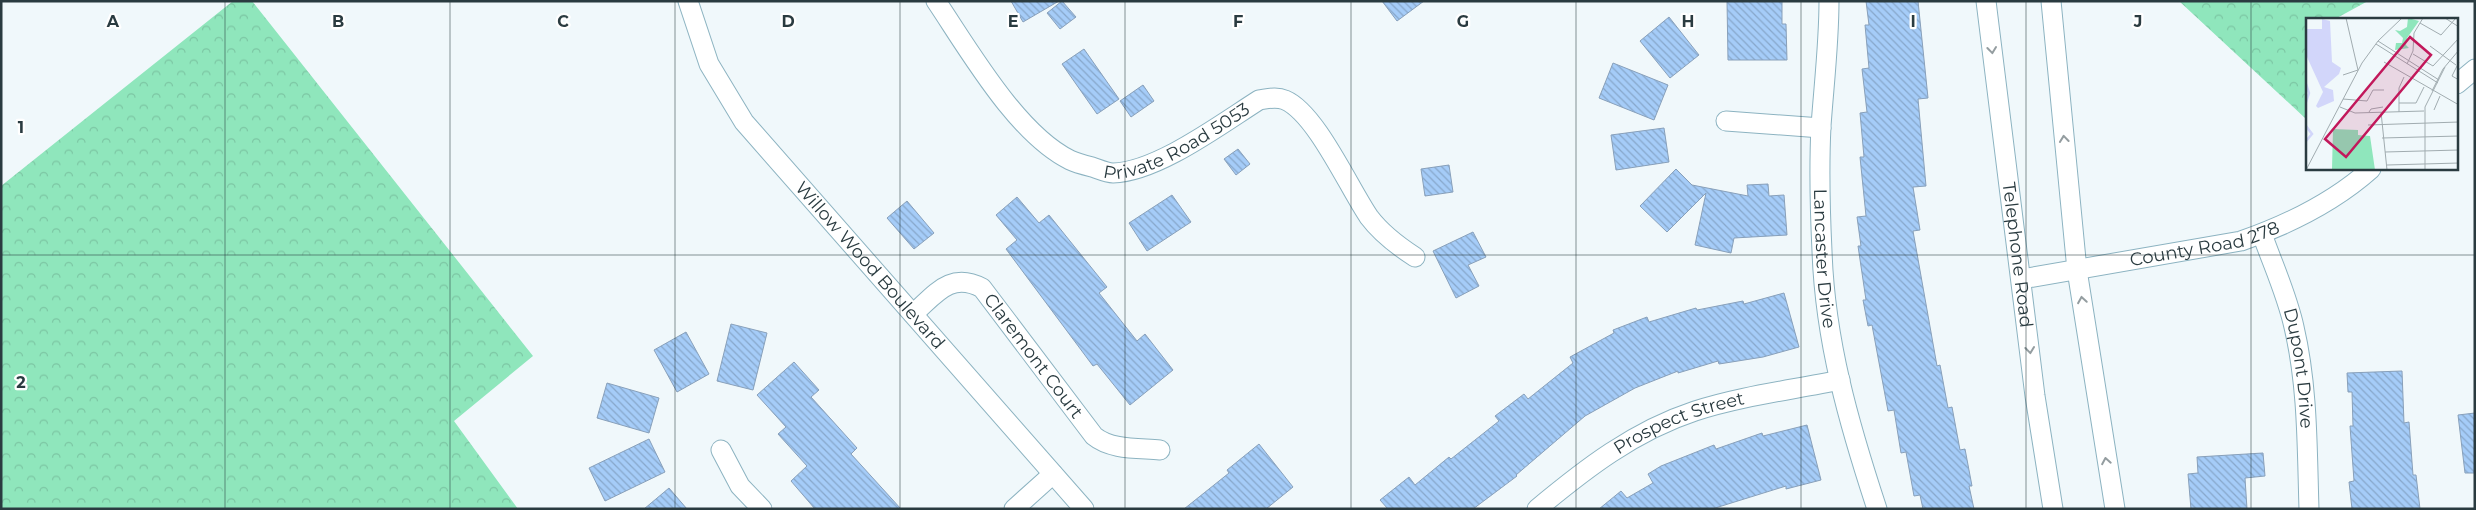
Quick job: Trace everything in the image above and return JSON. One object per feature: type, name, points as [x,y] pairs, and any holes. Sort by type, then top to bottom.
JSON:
[{"type":"street","name":"Willow Wood Boulevard","points":[[688,1],[709,64],[744,122],[1084,509]]},
{"type":"street","name":"Private Road 5053","points":[[936,1],[981,68],[1025,125],[1049,146],[1070,160],[1112,173],[1130,170],[1172,154],[1259,100],[1273,98],[1286,100],[1298,108],[1311,123],[1370,218],[1398,246],[1415,257]]},
{"type":"street","name":"Lancaster Drive","points":[[1829,1],[1821,128],[1822,252],[1830,332],[1840,380],[1851,430],[1877,509]]},
{"type":"street","name":"Telephone Road","points":[[1986,1],[2036,396],[2053,509]]},
{"type":"street","points":[[2052,1],[2077,270],[2115,509]]},
{"type":"street","points":[[2458,83],[2475,69]]},
{"type":"street","points":[[1726,121],[1821,128]]},
{"type":"street","name":"County Road 278","points":[[2022,279],[2214,247],[2262,234],[2334,198],[2370,170]]},
{"type":"street","name":"Dupont Drive","points":[[2262,234],[2286,299],[2298,345],[2305,396],[2309,509]]},
{"type":"street","name":"Claremont Court","points":[[913,314],[948,284],[964,281],[982,288],[1094,436],[1101,442],[1113,446],[1160,450]]},
{"type":"street","name":"Prospect Street","points":[[1537,509],[1612,451],[1674,419],[1718,405],[1840,380]]},
{"type":"street","points":[[721,450],[740,486],[762,509]]},
{"type":"street","points":[[1014,509],[1053,474]]},
{"type":"green space","points":[[233,1],[252,1],[533,356],[454,421],[518,509],[1,509],[1,186]]},
{"type":"green space","points":[[2179,1],[2368,1],[2337,18],[2306,18],[2305,118]]},
{"type":"building","points":[[1011,1],[1059,1],[1023,22]]},
{"type":"building","points":[[1062,1],[1076,17],[1060,29],[1047,13]]},
{"type":"building","points":[[1382,1],[1424,1],[1397,21]]},
{"type":"building","points":[[1727,1],[1782,1],[1782,24],[1786,24],[1787,60],[1728,60]]},
{"type":"building","points":[[1866,1],[1918,1],[1928,98],[1918,99],[1926,186],[1913,187],[1920,230],[1913,231],[1937,366],[1940,365],[1948,408],[1952,407],[1960,450],[1965,449],[1972,486],[1969,486],[1974,509],[1923,509],[1920,495],[1914,496],[1906,452],[1901,453],[1894,410],[1888,411],[1872,325],[1868,326],[1863,300],[1866,300],[1858,246],[1861,246],[1857,217],[1866,216],[1860,157],[1864,157],[1860,113],[1867,112],[1862,69],[1869,68],[1865,25],[1869,25]]},
{"type":"building","points":[[1669,17],[1699,55],[1670,78],[1640,41]]},
{"type":"building","points":[[1084,49],[1119,99],[1097,114],[1062,64]]},
{"type":"building","points":[[1613,63],[1668,85],[1654,120],[1599,98]]},
{"type":"building","points":[[1143,85],[1154,101],[1131,117],[1120,101]]},
{"type":"building","points":[[1664,128],[1669,162],[1616,170],[1611,135]]},
{"type":"building","points":[[1238,149],[1250,164],[1236,175],[1224,159]]},
{"type":"building","points":[[1449,165],[1453,192],[1425,196],[1421,169]]},
{"type":"building","points":[[1676,169],[1692,185],[1748,196],[1747,185],[1768,184],[1769,196],[1784,195],[1787,235],[1734,238],[1731,253],[1695,245],[1706,193],[1667,232],[1640,206]]},
{"type":"building","points":[[1172,195],[1191,222],[1147,251],[1129,223]]},
{"type":"building","points":[[1017,197],[1039,223],[1049,215],[1107,287],[1099,293],[1137,341],[1145,334],[1173,370],[1130,405],[1097,364],[1093,366],[1006,249],[1017,240],[996,215]]},
{"type":"building","points":[[907,201],[934,233],[914,249],[887,218]]},
{"type":"building","points":[[1473,232],[1486,257],[1468,265],[1479,286],[1456,298],[1433,251]]},
{"type":"building","points":[[1784,293],[1799,347],[1763,357],[1719,364],[1718,361],[1678,373],[1678,371],[1635,388],[1585,416],[1517,476],[1473,509],[1388,509],[1380,500],[1409,477],[1415,485],[1449,457],[1451,459],[1499,421],[1495,416],[1524,394],[1528,399],[1573,363],[1570,357],[1614,333],[1613,330],[1647,317],[1649,322],[1696,308],[1697,310],[1743,301],[1744,304]]},
{"type":"building","points":[[731,324],[767,333],[753,390],[717,381]]},
{"type":"building","points":[[686,332],[709,374],[677,392],[654,350]]},
{"type":"building","points":[[794,362],[819,390],[811,397],[857,448],[851,454],[901,509],[815,509],[791,481],[807,466],[778,434],[786,427],[757,395]]},
{"type":"building","points":[[2402,371],[2404,423],[2409,422],[2413,475],[2416,475],[2420,509],[2352,509],[2349,482],[2354,481],[2350,426],[2353,426],[2352,392],[2348,392],[2347,373]]},
{"type":"building","points":[[607,383],[659,398],[649,433],[597,418]]},
{"type":"building","points":[[2475,413],[2475,473],[2465,473],[2458,415]]},
{"type":"building","points":[[1807,425],[1821,480],[1786,489],[1786,486],[1712,509],[1599,509],[1621,491],[1627,498],[1653,483],[1648,474],[1661,466],[1714,445],[1716,449],[1762,433],[1763,436]]},
{"type":"building","points":[[649,439],[665,472],[605,501],[589,468]]},
{"type":"building","points":[[1259,444],[1293,487],[1266,509],[1184,509],[1229,473],[1227,470]]},
{"type":"building","points":[[2263,453],[2265,476],[2245,478],[2247,509],[2191,509],[2188,474],[2198,473],[2197,457]]},
{"type":"building","points":[[669,488],[687,509],[644,509]]}]
